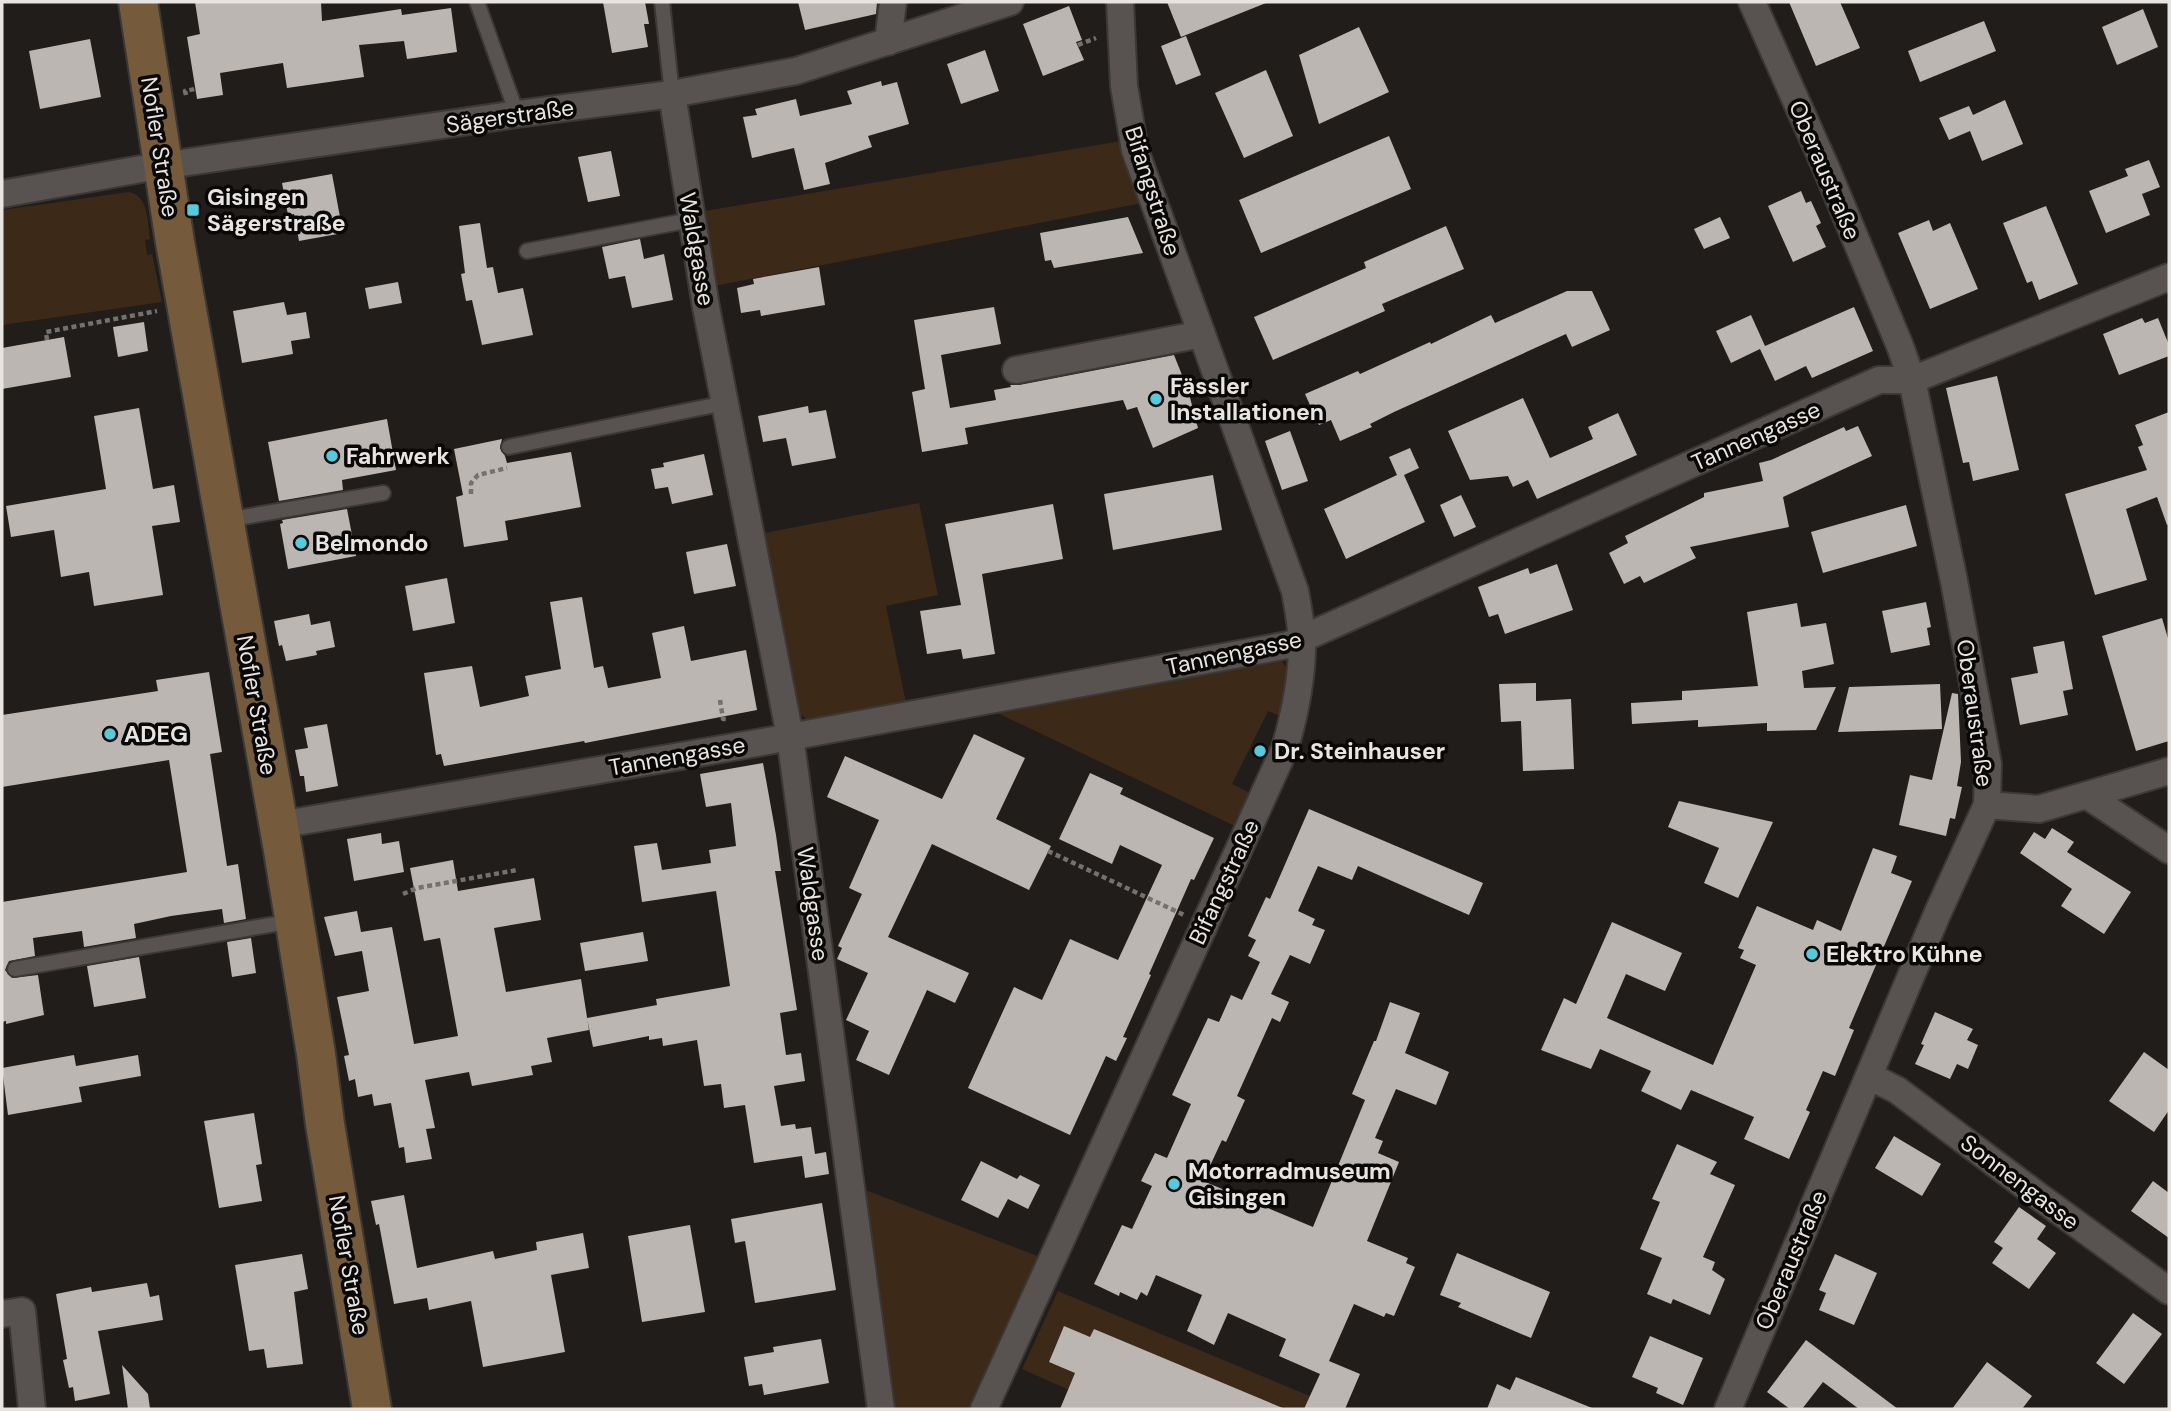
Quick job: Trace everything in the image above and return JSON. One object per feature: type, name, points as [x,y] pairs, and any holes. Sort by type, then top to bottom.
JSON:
[{"type":"main road","name":"Nofler Straße","points":[[138,2],[162,166],[224,520],[238,648],[279,825],[372,1409]]},
{"type":"street","points":[[888,42],[893,2]]},
{"type":"street","name":"Sägerstraße","points":[[2,194],[162,166],[672,94],[796,71],[1010,2]]},
{"type":"street","name":"Bifangstraße","points":[[985,1409],[1285,748],[1299,689],[1302,640],[1295,591],[1135,150],[1124,86],[1119,2]]},
{"type":"street","name":"Oberaustraße","points":[[1729,1409],[1959,864],[1987,806],[1988,764],[1954,581],[1912,380],[1826,168],[1752,2]]},
{"type":"street","name":"Waldgasse","points":[[672,94],[691,220],[790,736],[881,1409]]},
{"type":"street","name":"Tannengasse","points":[[279,825],[1275,648],[1302,640],[1880,380],[1912,380],[2169,277]]},
{"type":"street","points":[[1016,370],[1202,334]]},
{"type":"street","points":[[1987,806],[2039,809],[2169,771]]},
{"type":"street","points":[[2088,796],[2169,850]]},
{"type":"street","name":"Sonnengasse","points":[[1869,1076],[1897,1090],[2169,1291]]},
{"type":"street","points":[[2,1314],[22,1311],[32,1409]]},
{"type":"lane","points":[[477,2],[517,114]]},
{"type":"lane","points":[[662,2],[672,94]]},
{"type":"lane","points":[[527,251],[691,220]]},
{"type":"lane","points":[[509,447],[725,403]]},
{"type":"lane","points":[[224,520],[383,493]]},
{"type":"lane","points":[[15,969],[295,921]]},
{"type":"path","points":[[1078,46],[1107,33]]},
{"type":"path","points":[[47,340],[46,332],[158,311]]},
{"type":"path","points":[[471,494],[471,482],[478,475],[513,467],[509,447]]},
{"type":"path","points":[[1048,851],[1194,920]]},
{"type":"path","points":[[403,894],[417,888],[517,870]]},
{"type":"shaded area","points":[[1121,141],[1142,203],[714,286],[699,212]]},
{"type":"shaded area","points":[[129,192],[140,198],[146,210],[150,239],[145,240],[147,255],[152,254],[162,302],[2,325],[2,210]]},
{"type":"shaded area","points":[[919,503],[938,595],[886,606],[906,703],[818,720],[806,719],[797,710],[760,534]]},
{"type":"shaded area","points":[[1267,656],[1281,661],[1289,670],[1285,718],[1268,711],[1232,784],[1252,794],[1237,827],[989,709]]},
{"type":"shaded area","points":[[863,1189],[1045,1259],[974,1409],[892,1409]]},
{"type":"shaded area","points":[[1058,1291],[1341,1409],[1112,1409],[1022,1369]]},
{"type":"building","points":[[195,2],[321,2],[322,21],[401,9],[402,15],[451,8],[457,52],[407,59],[404,41],[359,45],[364,77],[287,88],[283,63],[220,73],[223,95],[197,99],[187,37],[200,34]]},
{"type":"building","points":[[603,2],[645,2],[649,24],[644,24],[648,47],[612,53]]},
{"type":"building","points":[[798,2],[877,2],[876,14],[805,30]]},
{"type":"building","points":[[1167,2],[1266,2],[1266,3],[1181,37]]},
{"type":"building","points":[[1789,2],[1840,2],[1860,48],[1816,66]]},
{"type":"building","points":[[1069,6],[1082,40],[1076,42],[1084,60],[1043,76],[1023,24]]},
{"type":"building","points":[[2143,9],[2158,47],[2117,65],[2102,27]]},
{"type":"building","points":[[1984,21],[1996,51],[1920,82],[1908,51]]},
{"type":"building","points":[[1359,27],[1389,92],[1319,124],[1299,55]]},
{"type":"building","points":[[1186,36],[1201,75],[1176,85],[1161,46]]},
{"type":"building","points":[[90,39],[101,97],[40,109],[29,51]]},
{"type":"building","points":[[985,50],[999,91],[961,104],[947,64]]},
{"type":"building","points":[[1266,70],[1293,136],[1244,158],[1215,93]]},
{"type":"building","points":[[881,81],[882,86],[897,82],[909,124],[868,136],[872,147],[825,163],[830,184],[804,190],[794,148],[752,158],[743,117],[757,115],[755,109],[796,99],[800,116],[852,104],[847,91]]},
{"type":"building","points":[[2005,100],[2023,144],[1982,161],[1970,131],[1949,140],[1939,118],[1969,106],[1973,115]]},
{"type":"building","points":[[1389,136],[1411,189],[1261,253],[1239,200]]},
{"type":"building","points":[[611,151],[620,196],[588,202],[578,157]]},
{"type":"building","points":[[2149,160],[2160,187],[2142,194],[2150,215],[2106,233],[2089,191],[2128,176],[2125,169]]},
{"type":"building","points":[[332,174],[343,233],[299,241],[294,214],[288,215],[282,183]]},
{"type":"building","points":[[1801,191],[1806,203],[1811,201],[1821,223],[1816,226],[1826,247],[1793,262],[1768,206]]},
{"type":"building","points":[[2046,206],[2078,284],[2039,300],[2032,281],[2027,283],[2003,223]]},
{"type":"building","points":[[1128,217],[1143,253],[1054,268],[1051,260],[1045,261],[1040,233]]},
{"type":"building","points":[[1720,217],[1730,238],[1704,249],[1694,229]]},
{"type":"building","points":[[1929,220],[1933,231],[1950,223],[1978,289],[1930,309],[1898,233]]},
{"type":"building","points":[[480,223],[487,268],[493,267],[498,293],[523,288],[533,335],[482,345],[472,300],[466,301],[461,274],[465,273],[459,226]]},
{"type":"building","points":[[1446,226],[1464,269],[1382,304],[1385,311],[1273,360],[1254,317],[1366,268],[1364,262]]},
{"type":"building","points":[[640,239],[644,259],[664,254],[673,300],[632,308],[625,276],[609,279],[602,247]]},
{"type":"building","points":[[819,267],[825,305],[761,316],[760,310],[741,313],[737,288],[754,284],[753,279]]},
{"type":"building","points":[[398,282],[402,303],[369,309],[365,288]]},
{"type":"building","points":[[1567,291],[1592,291],[1610,330],[1572,347],[1566,334],[1394,412],[1370,424],[1372,427],[1340,441],[1331,420],[1319,425],[1305,394],[1358,371],[1360,374],[1430,342],[1431,344],[1491,315],[1495,323]]},
{"type":"building","points":[[284,302],[287,315],[306,312],[310,338],[291,341],[293,354],[242,363],[233,311]]},
{"type":"building","points":[[994,307],[1001,344],[941,355],[950,408],[996,400],[994,390],[1011,387],[1010,385],[1174,355],[1188,390],[1198,428],[1153,448],[1137,407],[1127,410],[1123,400],[965,428],[968,444],[922,452],[912,392],[925,389],[914,320]]},
{"type":"building","points":[[1854,307],[1873,351],[1812,378],[1806,366],[1775,381],[1760,349],[1731,363],[1716,331],[1751,315],[1765,346]]},
{"type":"building","points":[[2142,318],[2145,323],[2158,318],[2169,345],[2169,356],[2119,375],[2103,334]]},
{"type":"building","points":[[144,322],[148,351],[118,357],[113,327]]},
{"type":"building","points":[[64,337],[71,377],[2,389],[2,348]]},
{"type":"building","points":[[1997,376],[2019,470],[1973,481],[1969,462],[1963,463],[1946,388]]},
{"type":"building","points":[[1523,398],[1550,458],[1593,439],[1588,427],[1618,413],[1637,455],[1537,499],[1528,480],[1513,487],[1508,476],[1470,480],[1448,431]]},
{"type":"building","points":[[808,406],[809,413],[826,410],[836,458],[792,466],[786,438],[763,442],[758,416]]},
{"type":"building","points":[[139,408],[153,489],[174,485],[180,522],[152,526],[163,595],[94,606],[89,572],[61,577],[54,530],[11,537],[6,506],[106,489],[94,416]]},
{"type":"building","points":[[2169,412],[2169,524],[2167,525],[2157,497],[2126,509],[2147,580],[2095,595],[2065,494],[2147,470],[2138,447],[2143,445],[2135,425]]},
{"type":"building","name":"Fahrwerk","points":[[387,419],[396,470],[342,480],[343,490],[279,501],[268,442]]},
{"type":"building","points":[[1858,426],[1872,456],[1783,497],[1789,527],[1690,547],[1696,558],[1644,583],[1640,576],[1624,584],[1609,553],[1628,543],[1625,536],[1704,497],[1704,493],[1763,481],[1759,463],[1844,427],[1846,431]]},
{"type":"building","points":[[1290,431],[1308,481],[1282,490],[1265,441]]},
{"type":"building","points":[[502,439],[500,448],[507,463],[571,452],[581,507],[505,521],[508,540],[464,547],[456,497],[463,495],[454,449]]},
{"type":"building","points":[[1410,448],[1419,468],[1404,475],[1425,522],[1346,559],[1324,509],[1397,475],[1389,457]]},
{"type":"building","points":[[704,454],[713,495],[672,504],[668,487],[655,489],[651,469],[664,467],[663,463]]},
{"type":"building","points":[[1213,475],[1222,530],[1113,550],[1104,494]]},
{"type":"building","points":[[1461,495],[1476,527],[1454,537],[1440,505]]},
{"type":"building","points":[[1053,504],[1063,559],[982,574],[995,654],[963,659],[961,649],[927,654],[920,611],[961,605],[945,524]]},
{"type":"building","points":[[1906,505],[1917,546],[1823,573],[1811,532]]},
{"type":"building","points":[[347,509],[356,556],[288,569],[280,524],[283,523],[282,520]]},
{"type":"building","points":[[727,544],[736,586],[694,594],[686,552]]},
{"type":"building","points":[[1557,564],[1573,610],[1505,634],[1498,614],[1489,617],[1478,587],[1528,568],[1530,574]]},
{"type":"building","points":[[447,578],[455,623],[413,631],[405,586]]},
{"type":"building","points":[[582,597],[594,668],[603,666],[608,688],[661,678],[652,633],[684,626],[691,661],[746,650],[757,710],[585,743],[584,741],[444,766],[441,754],[436,755],[424,673],[472,666],[480,707],[529,696],[525,676],[561,669],[550,602]]},
{"type":"building","points":[[1926,602],[1931,627],[1927,628],[1930,645],[1891,653],[1882,611]]},
{"type":"building","points":[[1797,603],[1801,627],[1826,623],[1834,664],[1802,671],[1804,688],[1836,687],[1816,730],[1767,731],[1767,723],[1698,727],[1698,720],[1632,724],[1631,703],[1682,700],[1682,691],[1758,686],[1747,612]]},
{"type":"building","points":[[309,614],[311,625],[330,621],[335,647],[316,651],[317,655],[286,661],[282,645],[279,646],[274,621]]},
{"type":"building","points":[[2162,618],[2169,642],[2169,741],[2136,751],[2102,636]]},
{"type":"building","points":[[2064,641],[2073,689],[2063,691],[2068,715],[2020,725],[2011,678],[2038,673],[2033,647]]},
{"type":"building","points":[[209,672],[222,752],[210,754],[227,866],[238,864],[246,919],[224,923],[222,909],[171,916],[134,924],[136,938],[84,947],[82,931],[33,938],[35,956],[9,961],[5,970],[12,978],[38,975],[44,1015],[6,1024],[6,1021],[2,1022],[2,902],[187,872],[169,760],[2,787],[2,715],[158,691],[156,680]]},
{"type":"building","points":[[1536,683],[1536,701],[1571,699],[1574,769],[1523,771],[1521,721],[1501,722],[1499,684]]},
{"type":"building","points":[[1940,684],[1942,729],[1838,732],[1849,687]]},
{"type":"building","points":[[1952,693],[1958,694],[1961,762],[1957,786],[1962,787],[1955,819],[1950,818],[1946,836],[1899,825],[1910,775],[1932,780]]},
{"type":"building","points":[[327,724],[338,786],[306,792],[304,776],[300,776],[295,750],[308,748],[304,728]]},
{"type":"building","points":[[974,734],[1025,758],[996,819],[1051,846],[1029,890],[932,844],[888,937],[969,973],[955,1003],[927,990],[889,1075],[856,1060],[869,1031],[846,1020],[868,973],[837,959],[842,948],[838,946],[862,894],[849,888],[879,820],[827,797],[845,756],[942,799]]},
{"type":"building","points":[[763,763],[781,871],[775,871],[797,1010],[780,1013],[786,1055],[801,1053],[805,1081],[774,1086],[781,1126],[795,1124],[796,1129],[811,1127],[815,1154],[826,1152],[829,1174],[805,1178],[802,1156],[754,1163],[745,1105],[724,1108],[721,1084],[704,1086],[697,1040],[663,1046],[662,1038],[649,1040],[649,1036],[593,1047],[587,1018],[657,1005],[656,999],[730,986],[716,891],[642,902],[634,846],[657,843],[662,870],[711,863],[709,850],[736,846],[731,803],[706,807],[700,774]]},
{"type":"building","points":[[1090,773],[1123,788],[1120,794],[1214,838],[1194,880],[1191,879],[1149,974],[1151,975],[1123,1037],[1127,1038],[1116,1061],[1106,1056],[1070,1135],[968,1088],[1014,987],[1042,1000],[1070,939],[1118,960],[1162,865],[1120,845],[1112,864],[1059,839]]},
{"type":"building","points":[[1679,801],[1773,822],[1738,898],[1704,883],[1719,848],[1668,827]]},
{"type":"building","points":[[1309,809],[1483,883],[1469,915],[1358,866],[1352,880],[1318,866],[1298,911],[1315,919],[1312,925],[1325,930],[1310,964],[1290,955],[1271,994],[1289,1002],[1280,1022],[1272,1018],[1237,1096],[1245,1100],[1226,1142],[1222,1140],[1203,1181],[1313,1227],[1365,1100],[1352,1094],[1390,1002],[1420,1013],[1405,1053],[1449,1072],[1436,1105],[1396,1089],[1375,1138],[1383,1141],[1378,1153],[1399,1162],[1367,1241],[1408,1258],[1406,1263],[1415,1267],[1394,1316],[1386,1313],[1384,1317],[1354,1304],[1329,1361],[1360,1374],[1345,1409],[1304,1409],[1320,1374],[1279,1356],[1286,1339],[1228,1313],[1214,1345],[1187,1331],[1202,1295],[1156,1275],[1147,1296],[1141,1292],[1137,1300],[1120,1292],[1119,1296],[1094,1284],[1122,1225],[1132,1229],[1152,1186],[1141,1181],[1155,1153],[1167,1158],[1191,1104],[1172,1095],[1208,1018],[1219,1022],[1231,995],[1242,1000],[1260,962],[1248,956],[1256,940],[1248,936],[1266,897],[1270,899]]},
{"type":"building","points":[[2052,828],[2074,842],[2067,852],[2131,892],[2104,934],[2061,906],[2072,889],[2020,853],[2034,832],[2045,839]]},
{"type":"building","points":[[381,833],[382,844],[399,841],[404,872],[354,881],[347,839]]},
{"type":"building","points":[[1873,848],[1897,856],[1891,873],[1912,881],[1849,1028],[1854,1030],[1835,1076],[1823,1071],[1806,1110],[1810,1112],[1789,1159],[1744,1139],[1754,1117],[1691,1090],[1681,1110],[1641,1091],[1651,1071],[1600,1049],[1591,1069],[1541,1050],[1564,998],[1576,1004],[1612,922],[1682,953],[1665,991],[1626,974],[1607,1018],[1713,1065],[1756,965],[1740,958],[1744,950],[1738,948],[1757,906],[1813,930],[1817,920],[1841,931]]},
{"type":"building","points":[[453,860],[458,891],[534,878],[541,920],[494,928],[506,992],[581,979],[589,1030],[547,1038],[552,1062],[531,1066],[533,1075],[472,1086],[469,1072],[425,1080],[435,1128],[426,1129],[432,1159],[406,1163],[404,1147],[399,1148],[391,1103],[374,1106],[372,1094],[358,1097],[355,1079],[349,1081],[344,1056],[349,1055],[337,997],[369,991],[362,951],[335,956],[324,917],[357,911],[361,932],[392,927],[414,1044],[458,1036],[440,938],[424,941],[410,868]]},
{"type":"building","points":[[643,932],[648,961],[585,971],[580,943]]},
{"type":"building","points":[[251,938],[256,973],[232,977],[227,942]]},
{"type":"building","points":[[139,957],[146,998],[94,1007],[87,966]]},
{"type":"building","points":[[1935,1012],[1973,1029],[1967,1040],[1978,1045],[1968,1069],[1957,1064],[1950,1079],[1915,1064]]},
{"type":"building","points":[[2144,1052],[2169,1070],[2169,1110],[2154,1132],[2109,1101]]},
{"type":"building","points":[[74,1055],[76,1066],[138,1055],[141,1076],[79,1087],[82,1102],[8,1115],[2,1068]]},
{"type":"building","points":[[254,1113],[262,1164],[256,1165],[262,1201],[219,1208],[204,1121]]},
{"type":"building","points":[[1894,1136],[1941,1164],[1922,1196],[1875,1168]]},
{"type":"building","points":[[1677,1144],[1717,1162],[1710,1174],[1735,1185],[1703,1257],[1715,1262],[1712,1270],[1725,1279],[1710,1315],[1673,1299],[1671,1304],[1647,1294],[1662,1258],[1640,1249],[1660,1202],[1652,1199]]},
{"type":"building","points":[[981,1161],[1017,1179],[1020,1175],[1040,1185],[1028,1209],[1008,1199],[998,1218],[961,1200]]},
{"type":"building","points":[[2153,1181],[2169,1193],[2169,1238],[2131,1211]]},
{"type":"building","points":[[404,1195],[417,1268],[493,1251],[495,1259],[537,1250],[536,1242],[583,1233],[589,1268],[551,1275],[565,1352],[483,1367],[471,1301],[429,1310],[427,1298],[394,1304],[379,1224],[376,1225],[371,1201]]},
{"type":"building","points":[[822,1203],[836,1290],[755,1303],[745,1241],[735,1243],[731,1219]]},
{"type":"building","points":[[2019,1207],[2046,1226],[2037,1239],[2056,1253],[2029,1289],[1992,1263],[2003,1248],[1994,1242]]},
{"type":"building","points":[[690,1225],[705,1312],[642,1322],[628,1236]]},
{"type":"building","points":[[1457,1253],[1550,1292],[1531,1338],[1458,1307],[1461,1303],[1440,1295]]},
{"type":"building","points":[[302,1254],[308,1289],[294,1292],[303,1364],[267,1368],[264,1349],[249,1351],[235,1265]]},
{"type":"building","points":[[1835,1254],[1877,1273],[1854,1325],[1819,1310],[1826,1293],[1819,1290]]},
{"type":"building","points":[[147,1283],[150,1297],[159,1295],[163,1320],[98,1331],[110,1394],[75,1401],[73,1387],[69,1388],[63,1360],[67,1359],[56,1294],[91,1287],[92,1292]]},
{"type":"building","points":[[2133,1313],[2162,1334],[2124,1384],[2096,1363]]},
{"type":"building","points":[[1064,1326],[1090,1337],[1094,1329],[1285,1409],[1060,1409],[1075,1373],[1049,1362]]},
{"type":"building","points":[[1650,1336],[1703,1358],[1683,1405],[1656,1393],[1658,1388],[1632,1377]]},
{"type":"building","points":[[821,1339],[829,1383],[764,1395],[762,1384],[749,1386],[744,1357],[774,1352],[773,1347]]},
{"type":"building","points":[[1806,1340],[1898,1409],[1859,1409],[1823,1382],[1802,1409],[1790,1409],[1767,1392]]},
{"type":"building","points":[[1987,1362],[2032,1396],[2022,1409],[1952,1409]]},
{"type":"building","points":[[122,1365],[148,1394],[150,1409],[128,1409]]},
{"type":"building","points":[[1516,1377],[1592,1409],[1487,1409],[1497,1384],[1510,1390]]},
{"type":"place","name":"Gisingen Sägerstraße","points":[[193,210]]},
{"type":"place","name":"Fässler Installationen","points":[[1156,399]]},
{"type":"place","name":"Fahrwerk","points":[[332,456]]},
{"type":"place","name":"Belmondo","points":[[301,543]]},
{"type":"place","name":"ADEG","points":[[110,734]]},
{"type":"place","name":"Dr. Steinhauser","points":[[1260,751]]},
{"type":"place","name":"Elektro Kühne","points":[[1812,954]]},
{"type":"place","name":"Motorradmuseum Gisingen","points":[[1174,1184]]}]
